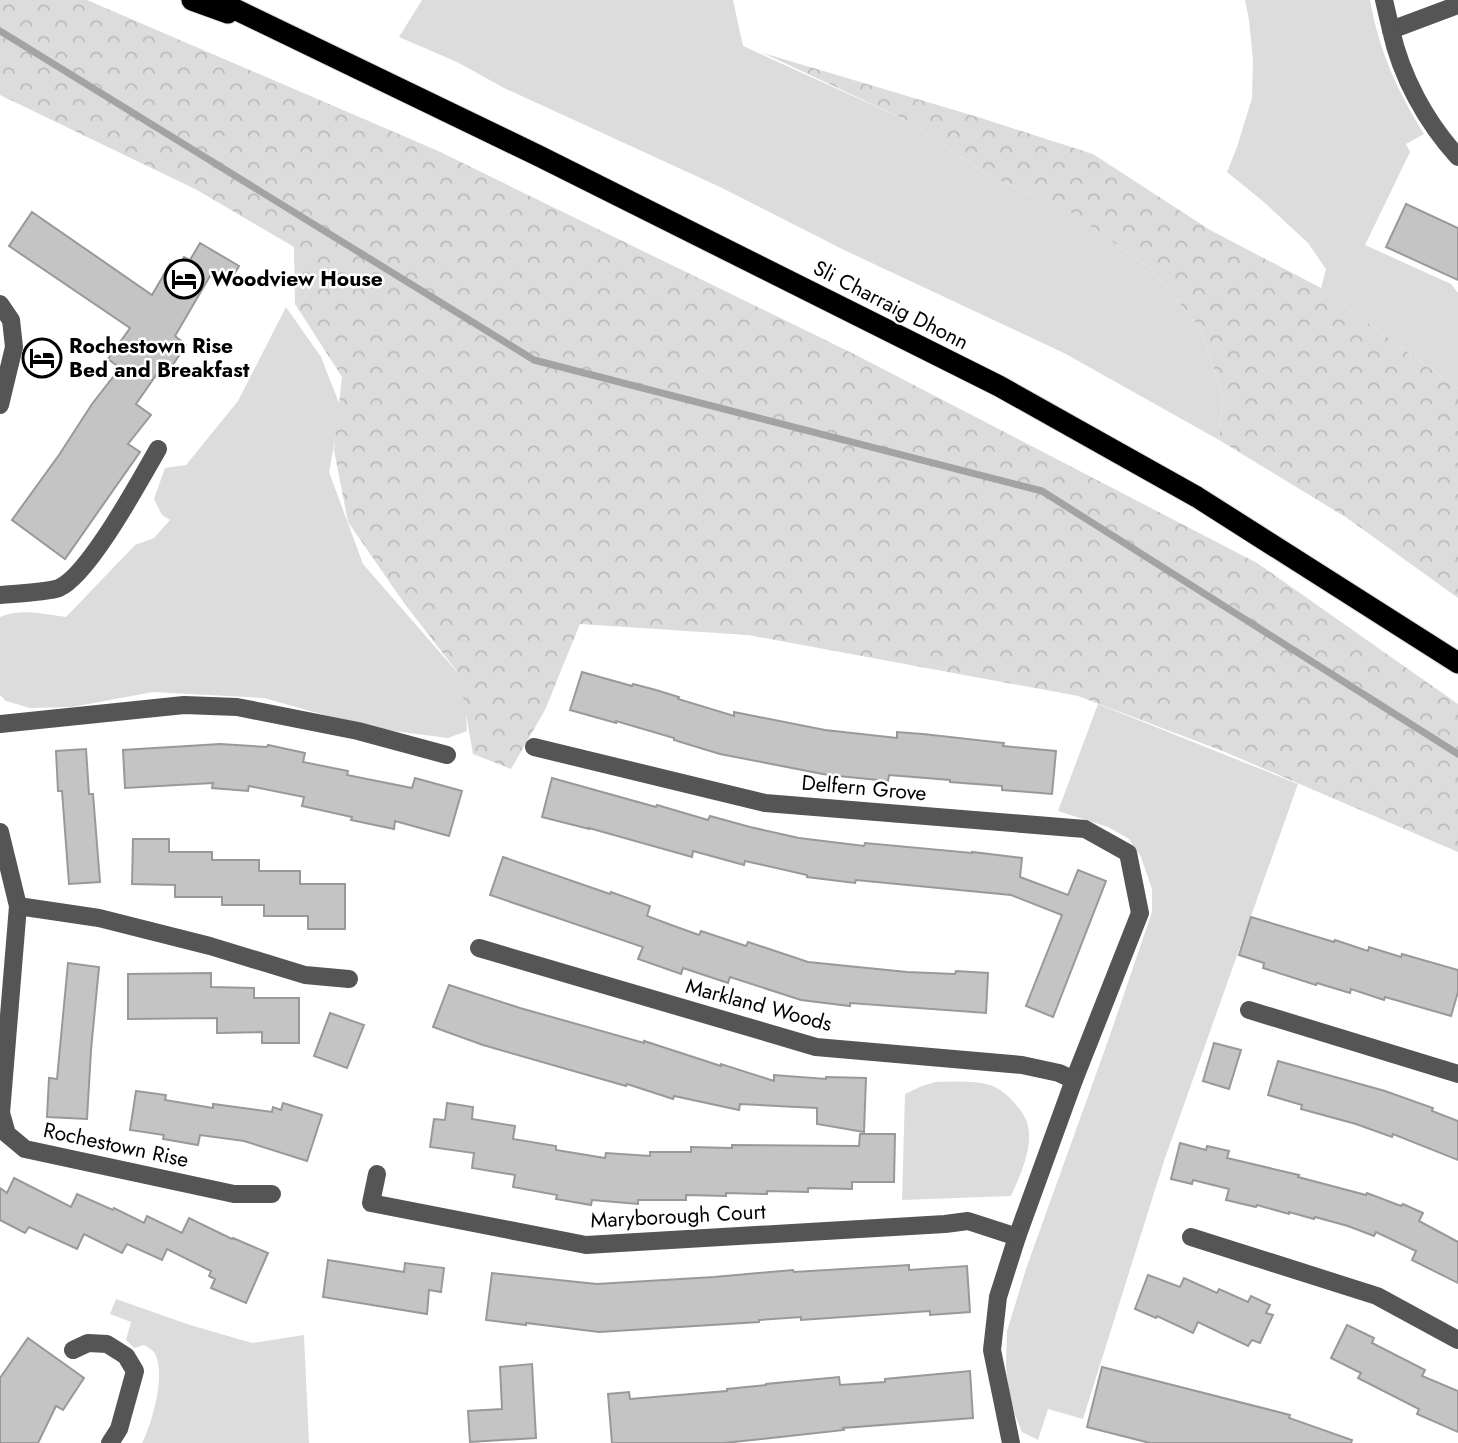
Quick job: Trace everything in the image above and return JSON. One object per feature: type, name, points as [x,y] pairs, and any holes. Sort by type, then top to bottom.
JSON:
[{"type":"highway","name":"Sli Charraig Dhonn","points":[[192,0],[279,31]]},
{"type":"highway","name":"Sli Charraig Dhonn","points":[[216,0],[539,156],[999,386],[1197,497],[1457,661]]},
{"type":"street","points":[[1384,0],[1402,66],[1421,108],[1458,157]]},
{"type":"street","points":[[1391,30],[1458,5]]},
{"type":"street","points":[[0,304],[11,320],[14,347],[0,405]]},
{"type":"street","points":[[0,595],[58,588],[74,577],[98,546],[158,449]]},
{"type":"street","points":[[0,724],[184,705],[237,707],[358,731],[447,755]]},
{"type":"street","name":"Delfern Grove","points":[[534,747],[765,803],[1085,829],[1128,853],[1140,913],[1074,1080]]},
{"type":"street","name":"Rochestown Rise","points":[[0,832],[18,906],[1,1113],[7,1134],[25,1149],[234,1194],[272,1194]]},
{"type":"street","points":[[18,906],[99,918],[210,946],[305,975],[349,979]]},
{"type":"street","name":"Markland Woods","points":[[479,948],[816,1047],[1022,1065],[1059,1073],[1074,1080]]},
{"type":"street","points":[[1249,1010],[1458,1074]]},
{"type":"street","points":[[1011,1443],[992,1350],[998,1297],[1074,1080]]},
{"type":"street","name":"Maryborough Court","points":[[377,1174],[371,1203],[586,1245],[968,1221],[1017,1237]]},
{"type":"street","points":[[1191,1237],[1377,1296],[1458,1340]]},
{"type":"street","points":[[73,1350],[88,1343],[107,1344],[126,1356],[135,1371],[119,1429],[110,1443]]},
{"type":"green space","points":[[0,0],[87,0],[436,150],[856,355],[1257,563],[1458,704],[1458,852],[1225,752],[1078,696],[748,635],[580,624],[545,710],[511,769],[473,754],[459,674],[404,603],[348,522],[334,450],[342,377],[295,304],[294,247],[197,190],[0,95]]},
{"type":"green space","points":[[422,0],[733,0],[743,46],[908,121],[988,175],[1071,213],[1150,268],[1201,329],[1223,397],[1219,440],[1064,353],[844,250],[720,187],[504,88],[457,62],[399,37]]},
{"type":"green space","points":[[1245,0],[1370,0],[1378,36],[1390,70],[1424,134],[1406,144],[1410,152],[1365,245],[1451,284],[1458,293],[1458,389],[1321,288],[1326,269],[1308,243],[1227,172],[1252,98],[1253,60]]},
{"type":"green space","points":[[763,53],[1093,154],[1210,230],[1321,288],[1458,389],[1458,598],[1347,518],[1219,440],[1223,397],[1201,329],[1150,268],[1071,213],[988,175],[908,121]]},
{"type":"green space","points":[[286,307],[321,357],[341,408],[329,472],[363,564],[464,680],[467,731],[448,738],[371,728],[264,698],[153,692],[72,707],[30,708],[6,701],[0,695],[0,617],[24,612],[66,617],[135,545],[154,538],[170,520],[162,515],[154,499],[165,468],[186,465],[238,401]]},
{"type":"green space","points":[[1098,704],[1298,784],[1165,1158],[1083,1419],[1048,1409],[1038,1440],[1022,1432],[1011,1405],[1006,1368],[1007,1331],[1027,1266],[1152,912],[1152,889],[1141,857],[1129,839],[1108,827],[1058,811]]},
{"type":"green space","points":[[935,1082],[990,1085],[1004,1093],[1022,1112],[1028,1127],[1028,1147],[1023,1168],[1011,1196],[902,1200],[905,1094]]},
{"type":"green space","points":[[116,1299],[252,1343],[304,1335],[309,1443],[142,1443],[157,1397],[159,1370],[153,1351],[144,1345],[134,1348],[126,1340],[131,1322],[110,1314]]},
{"type":"building","points":[[1406,204],[1458,228],[1458,280],[1386,247]]},
{"type":"building","points":[[32,212],[152,295],[170,264],[177,269],[184,257],[190,260],[200,243],[239,266],[227,286],[210,276],[175,336],[186,345],[168,372],[161,368],[136,404],[151,415],[128,444],[140,452],[65,559],[12,520],[120,368],[108,359],[130,328],[9,246]]},
{"type":"building","points":[[582,672],[656,690],[734,716],[734,712],[825,730],[897,738],[897,732],[923,734],[1056,751],[1052,794],[1002,790],[1002,786],[950,780],[889,775],[888,781],[828,775],[720,754],[674,738],[570,710]]},
{"type":"building","points":[[220,744],[268,745],[305,753],[303,762],[348,771],[347,775],[412,788],[415,778],[462,791],[449,836],[395,821],[394,829],[351,820],[352,817],[302,806],[304,797],[249,786],[248,791],[212,788],[213,783],[125,788],[123,750]]},
{"type":"building","points":[[86,749],[89,794],[93,794],[100,882],[69,884],[56,751]]},
{"type":"building","points":[[552,778],[708,820],[710,816],[799,838],[864,846],[865,843],[1022,858],[1020,877],[1068,895],[1078,870],[1106,881],[1053,1017],[1026,1006],[1062,915],[1011,895],[856,880],[855,883],[807,877],[745,861],[744,865],[693,851],[692,857],[542,817]]},
{"type":"building","points":[[133,839],[169,839],[169,852],[212,852],[212,860],[259,860],[259,871],[300,871],[300,884],[345,884],[345,929],[308,929],[308,916],[264,916],[264,905],[222,905],[222,897],[175,897],[175,885],[132,884]]},
{"type":"building","points":[[503,857],[650,906],[647,916],[699,935],[701,931],[746,946],[748,942],[808,962],[907,972],[988,973],[986,1013],[850,1003],[850,1006],[801,1000],[730,977],[728,983],[683,968],[681,974],[638,959],[643,947],[490,895]]},
{"type":"building","points":[[1251,917],[1368,951],[1369,947],[1458,970],[1458,992],[1451,1016],[1351,989],[1350,993],[1317,983],[1316,985],[1263,968],[1264,963],[1239,955]]},
{"type":"building","points":[[68,963],[99,967],[87,1119],[47,1117],[49,1078],[57,1079]]},
{"type":"building","points":[[211,973],[211,987],[254,988],[254,998],[299,998],[299,1043],[262,1043],[262,1032],[217,1033],[217,1018],[128,1019],[128,974]]},
{"type":"building","points":[[449,985],[774,1081],[774,1075],[826,1079],[866,1078],[864,1132],[817,1124],[817,1108],[740,1104],[739,1110],[674,1096],[673,1099],[483,1045],[433,1027]]},
{"type":"building","points":[[330,1013],[364,1025],[347,1068],[314,1056]]},
{"type":"building","points":[[1214,1043],[1241,1050],[1229,1089],[1203,1081]]},
{"type":"building","points":[[1278,1061],[1385,1091],[1433,1108],[1432,1111],[1458,1121],[1458,1160],[1393,1134],[1392,1137],[1301,1109],[1302,1105],[1268,1095]]},
{"type":"building","points":[[136,1091],[166,1095],[165,1100],[213,1108],[213,1104],[272,1112],[273,1107],[281,1110],[283,1103],[322,1115],[307,1161],[244,1141],[200,1135],[198,1145],[163,1139],[164,1135],[130,1130]]},
{"type":"building","points":[[447,1103],[473,1107],[472,1119],[515,1126],[513,1139],[605,1158],[606,1153],[650,1156],[650,1152],[691,1152],[691,1147],[732,1148],[732,1145],[859,1146],[860,1134],[895,1134],[894,1182],[852,1182],[852,1189],[808,1188],[808,1192],[686,1195],[686,1200],[638,1200],[638,1204],[592,1200],[591,1205],[556,1199],[557,1195],[513,1187],[515,1175],[472,1168],[474,1153],[430,1147],[434,1119],[445,1120]]},
{"type":"building","points":[[1180,1143],[1206,1150],[1207,1146],[1229,1151],[1227,1158],[1366,1195],[1367,1193],[1423,1213],[1419,1221],[1458,1242],[1458,1283],[1412,1260],[1416,1251],[1376,1232],[1374,1236],[1315,1217],[1314,1219],[1226,1200],[1229,1189],[1193,1180],[1192,1184],[1171,1179]]},
{"type":"building","points":[[14,1178],[71,1207],[77,1194],[144,1223],[147,1216],[182,1233],[189,1218],[268,1253],[246,1303],[211,1288],[215,1279],[209,1276],[211,1271],[167,1249],[162,1260],[127,1244],[122,1253],[84,1234],[77,1249],[29,1227],[25,1233],[0,1220],[0,1188],[7,1193]]},
{"type":"building","points":[[328,1260],[404,1272],[405,1263],[444,1268],[441,1292],[429,1290],[427,1314],[323,1297]]},
{"type":"building","points":[[909,1265],[909,1270],[967,1266],[970,1312],[930,1315],[930,1311],[801,1320],[801,1317],[599,1332],[486,1320],[492,1273],[597,1284]]},
{"type":"building","points":[[1148,1275],[1180,1287],[1184,1278],[1217,1293],[1219,1289],[1248,1302],[1251,1296],[1270,1305],[1266,1313],[1273,1315],[1260,1343],[1252,1340],[1248,1346],[1198,1322],[1193,1333],[1135,1309]]},
{"type":"building","points":[[1347,1325],[1374,1338],[1372,1343],[1425,1370],[1422,1376],[1458,1391],[1458,1432],[1417,1414],[1419,1409],[1358,1378],[1361,1373],[1331,1358]]},
{"type":"building","points":[[28,1338],[84,1378],[63,1410],[56,1406],[38,1443],[0,1443],[0,1378]]},
{"type":"building","points":[[532,1364],[536,1438],[470,1442],[468,1411],[502,1409],[500,1367]]},
{"type":"building","points":[[1102,1367],[1290,1415],[1289,1418],[1352,1440],[1351,1443],[1150,1443],[1087,1427]]},
{"type":"building","points":[[970,1371],[973,1418],[843,1428],[844,1430],[724,1443],[612,1443],[608,1394],[629,1392],[630,1399],[727,1391],[766,1384],[839,1377],[840,1385]]},
{"type":"waterway","points":[[0,31],[534,360],[1042,491],[1458,754]]},
{"type":"place","name":"Woodview House","points":[[184,279]]},
{"type":"place","name":"Rochestown Rise Bed and Breakfast","points":[[42,358]]}]
